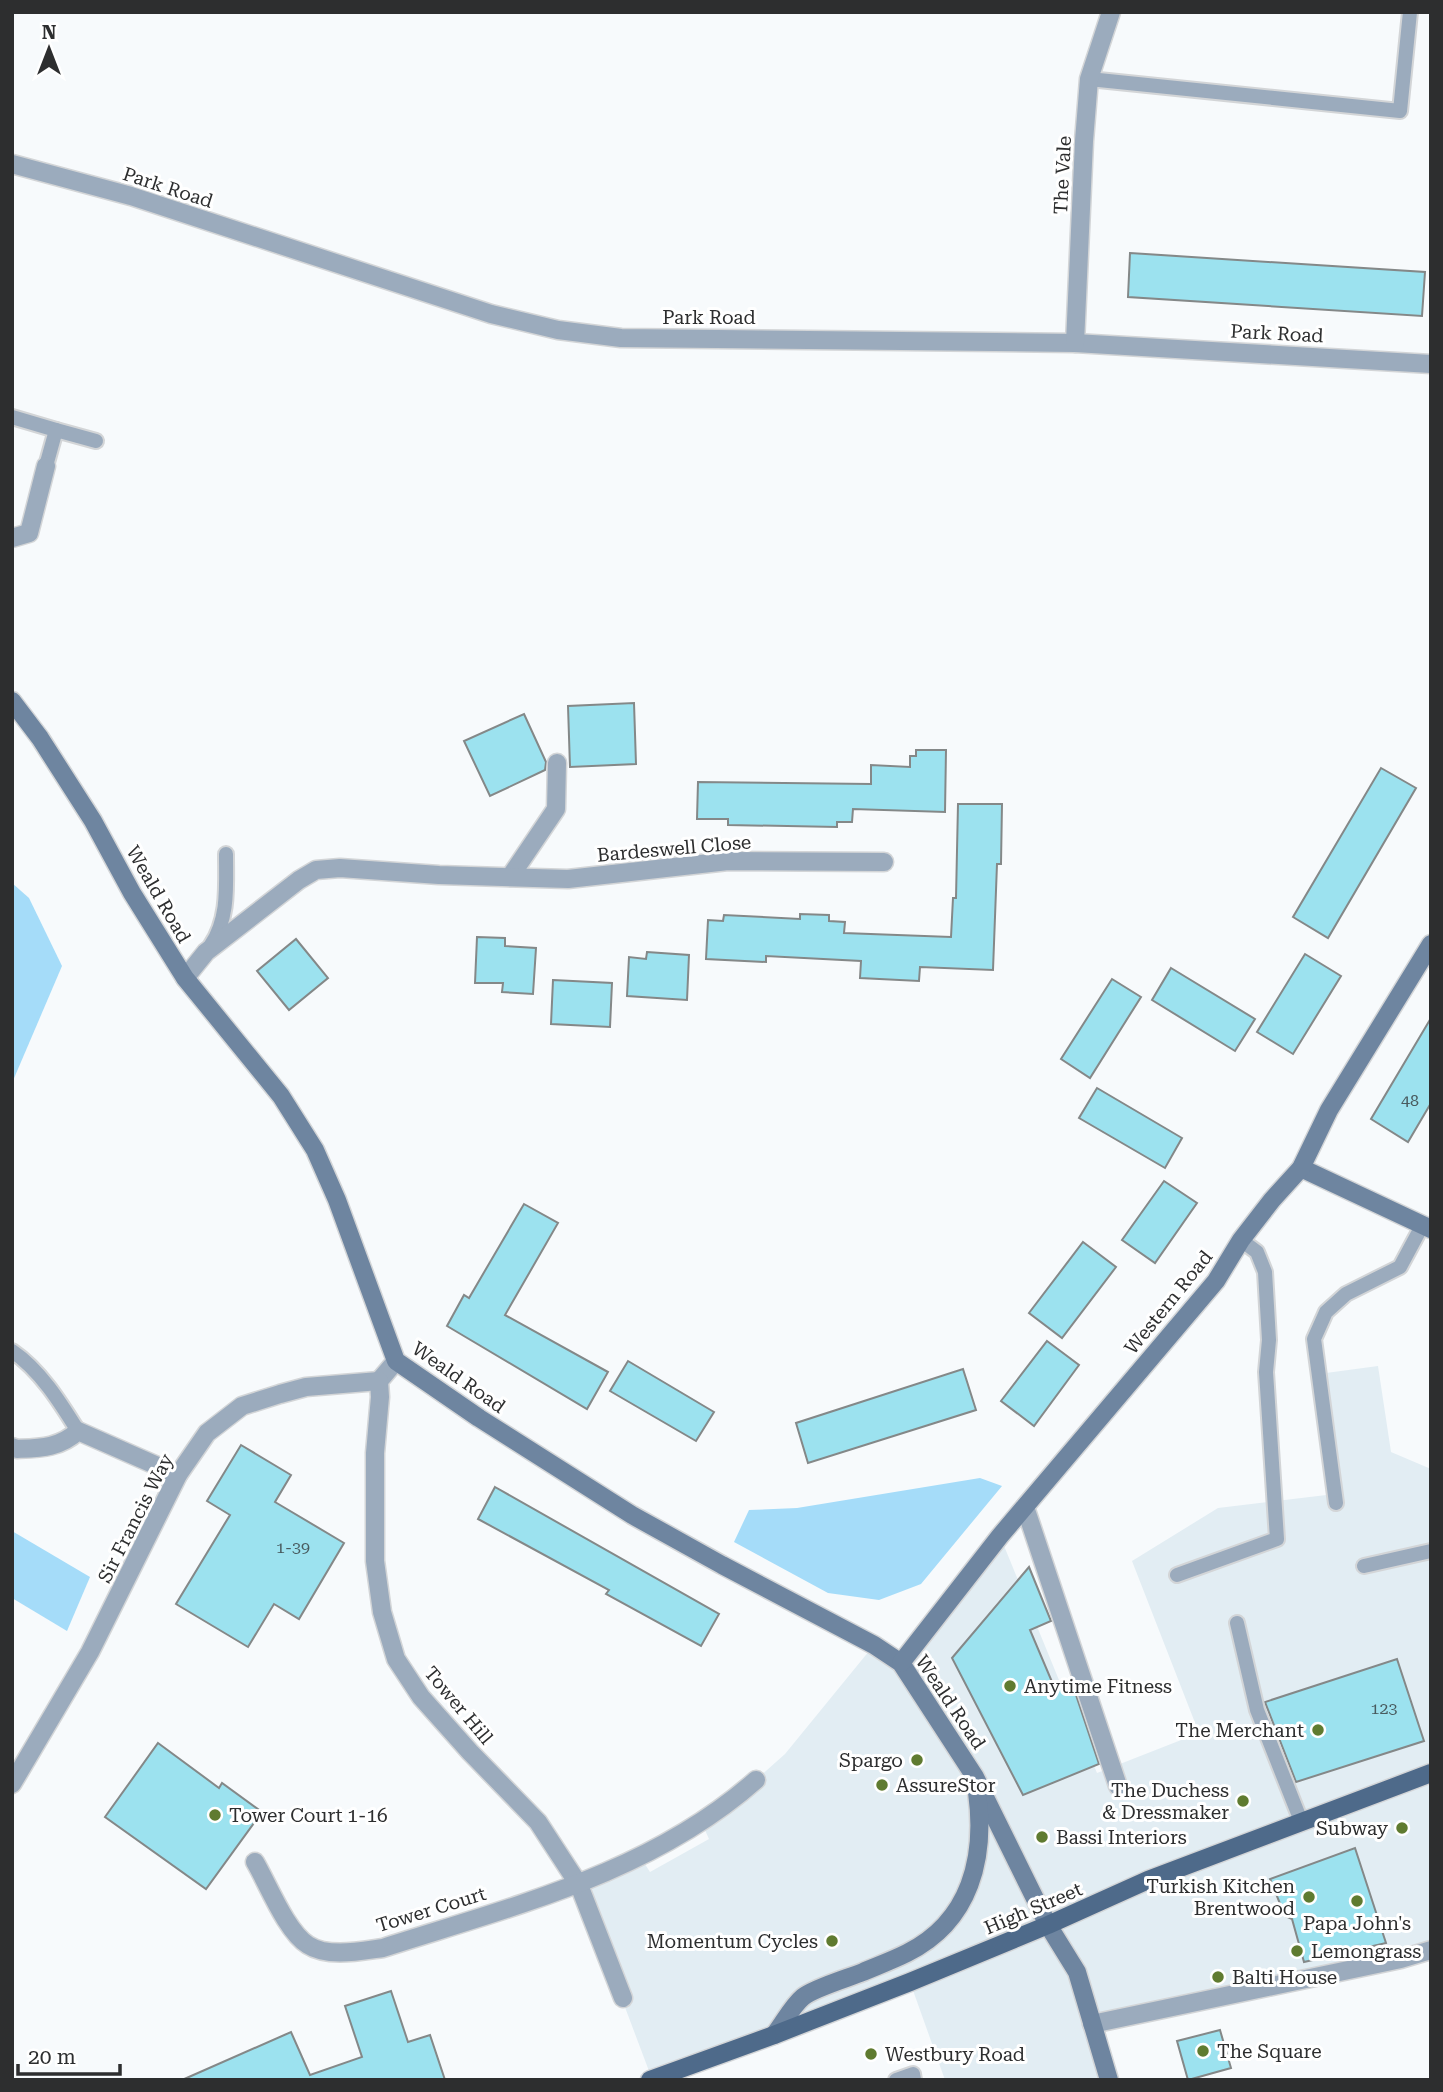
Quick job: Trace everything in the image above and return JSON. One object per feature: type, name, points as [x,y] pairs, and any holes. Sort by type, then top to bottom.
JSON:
[{"type":"main road","name":"High Street","points":[[650,2080],[774,2035],[1048,1925],[1148,1880],[1431,1773]]},
{"type":"street","name":"The Vale","points":[[1075,343],[1089,79],[1111,12]]},
{"type":"street","name":"Park Road","points":[[12,164],[131,196],[491,314],[558,330],[621,338],[1075,343],[1431,364]]},
{"type":"street","points":[[12,538],[29,533],[46,466]]},
{"type":"street","name":"Weald Road","points":[[12,701],[40,738],[93,821],[132,893],[185,978],[281,1096],[315,1150],[337,1200],[396,1361],[479,1418],[632,1515],[874,1645],[901,1663],[975,1777],[1048,1925],[1077,1972],[1109,2080]]},
{"type":"street","points":[[510,877],[556,809],[557,763]]},
{"type":"street","name":"Bardeswell Close","points":[[185,978],[206,952],[299,880],[316,870],[365,869],[439,875],[568,879],[728,861],[884,862]]},
{"type":"street","name":"Western Road","points":[[901,1663],[1025,1507],[1216,1281],[1241,1240],[1301,1168],[1329,1110],[1431,944]]},
{"type":"street","points":[[1301,1168],[1426,1228]]},
{"type":"street","points":[[379,1381],[396,1361]]},
{"type":"street","name":"Sir Francis Way","points":[[12,1784],[90,1652],[178,1475],[207,1433],[242,1406],[306,1387],[379,1381]]},
{"type":"street","name":"Tower Hill","points":[[379,1381],[375,1453],[375,1561],[382,1612],[396,1659],[421,1697],[538,1822],[579,1885],[623,1998]]},
{"type":"street","points":[[12,1447],[53,1447],[78,1431],[178,1475]]},
{"type":"street","points":[[1025,1507],[1118,1786]]},
{"type":"street","points":[[774,2035],[803,1996],[909,1952],[933,1935],[951,1917],[972,1882],[977,1863],[980,1811],[975,1777]]},
{"type":"street","points":[[579,1885],[653,1851],[737,1797],[756,1780]]},
{"type":"street","name":"Tower Court","points":[[255,1862],[298,1937],[309,1946],[331,1951],[353,1952],[383,1948],[579,1885]]},
{"type":"street","points":[[1092,2024],[1401,1959],[1431,1950]]},
{"type":"lane","points":[[1089,79],[1400,111],[1410,12]]},
{"type":"lane","points":[[12,417],[96,442]]},
{"type":"lane","points":[[46,466],[56,430]]},
{"type":"lane","points":[[206,952],[217,936],[223,915],[226,854]]},
{"type":"lane","points":[[1336,1503],[1314,1339],[1326,1312],[1346,1294],[1400,1267],[1426,1228]]},
{"type":"lane","points":[[1177,1576],[1277,1539],[1266,1371],[1269,1340],[1265,1272],[1257,1252],[1241,1240]]},
{"type":"lane","points":[[12,1351],[29,1363],[78,1431]]},
{"type":"lane","points":[[1364,1566],[1431,1551]]},
{"type":"lane","points":[[1237,1623],[1257,1710],[1301,1821]]},
{"type":"lane","points":[[896,2080],[913,2074],[914,2080]]},
{"type":"shaded area","points":[[12,883],[29,898],[62,966],[12,1083]]},
{"type":"shaded area","points":[[1378,1366],[1391,1452],[1431,1469],[1431,1950],[1092,2024],[1109,2080],[945,2080],[910,1982],[652,2079],[579,1885],[641,1858],[650,1872],[709,1839],[701,1821],[737,1797],[785,1754],[874,1645],[901,1663],[1000,1536],[1097,1773],[1199,1733],[1132,1561],[1218,1508],[1343,1493],[1326,1373]]},
{"type":"shaded area","points":[[980,1478],[1002,1486],[921,1584],[879,1600],[828,1593],[734,1542],[749,1510],[797,1508]]},
{"type":"shaded area","points":[[12,1531],[90,1577],[67,1631],[12,1598]]},
{"type":"building","points":[[1130,253],[1425,272],[1422,316],[1128,297]]},
{"type":"building","points":[[634,703],[636,764],[570,767],[568,706]]},
{"type":"building","points":[[524,714],[546,762],[545,770],[490,796],[464,741]]},
{"type":"building","points":[[916,750],[946,750],[945,812],[853,809],[852,822],[837,822],[837,827],[728,825],[728,819],[697,819],[698,782],[871,784],[871,765],[910,767],[910,756],[916,756]]},
{"type":"building","points":[[1381,768],[1416,788],[1328,938],[1293,917]]},
{"type":"building","points":[[958,804],[1002,804],[1001,864],[997,864],[993,970],[920,967],[919,981],[860,978],[861,961],[766,956],[766,962],[706,959],[708,920],[723,921],[724,915],[800,919],[800,914],[829,915],[829,921],[845,922],[844,933],[951,937],[953,898],[956,898]]},
{"type":"building","points":[[477,937],[505,938],[505,946],[536,948],[533,994],[502,992],[503,983],[475,983]]},
{"type":"building","points":[[296,939],[328,978],[289,1010],[257,971]]},
{"type":"building","points":[[647,952],[689,955],[687,1000],[627,996],[629,957],[646,959]]},
{"type":"building","points":[[1305,954],[1341,976],[1293,1054],[1257,1032]]},
{"type":"building","points":[[1171,968],[1255,1019],[1235,1051],[1152,1000]]},
{"type":"building","points":[[1112,979],[1141,997],[1090,1078],[1061,1059]]},
{"type":"building","points":[[553,980],[612,983],[610,1027],[551,1024]]},
{"type":"building","points":[[1431,1018],[1431,1103],[1408,1142],[1371,1119]]},
{"type":"building","points":[[1097,1088],[1182,1138],[1165,1168],[1079,1118]]},
{"type":"building","points":[[1164,1181],[1197,1203],[1155,1263],[1122,1240]]},
{"type":"building","points":[[524,1204],[558,1223],[505,1315],[608,1372],[587,1409],[447,1326],[464,1295],[469,1298]]},
{"type":"building","points":[[1083,1242],[1116,1267],[1062,1338],[1029,1313]]},
{"type":"building","points":[[1047,1341],[1079,1365],[1034,1426],[1001,1401]]},
{"type":"building","points":[[628,1361],[714,1412],[696,1441],[610,1391]]},
{"type":"building","points":[[963,1369],[976,1410],[808,1463],[796,1423]]},
{"type":"building","points":[[241,1445],[291,1475],[275,1502],[344,1543],[299,1619],[274,1604],[248,1647],[176,1604],[230,1515],[207,1501]]},
{"type":"building","points":[[495,1487],[719,1614],[701,1646],[606,1594],[609,1590],[478,1519]]},
{"type":"building","name":"Anytime Fitness","points":[[1029,1567],[1051,1621],[1030,1630],[1055,1689],[1072,1683],[1099,1764],[1023,1795],[952,1658]]},
{"type":"building","points":[[1397,1659],[1424,1741],[1296,1782],[1265,1702]]},
{"type":"building","name":"Tower Court 1-16","points":[[158,1743],[219,1788],[222,1783],[262,1812],[206,1889],[105,1817]]},
{"type":"building","name":"Turkish Kitchen Brentwood","points":[[1355,1848],[1386,1943],[1304,1962],[1292,1919],[1285,1916],[1270,1879]]},
{"type":"building","points":[[391,1991],[408,2042],[430,2035],[445,2080],[182,2080],[291,2032],[310,2075],[362,2057],[345,2006]]},
{"type":"building","name":"The Square","points":[[1220,2030],[1231,2068],[1188,2080],[1177,2041]]},
{"type":"place","name":"Anytime Fitness","points":[[1010,1686]]},
{"type":"place","name":"The Merchant","points":[[1318,1730]]},
{"type":"place","name":"Spargo","points":[[917,1760]]},
{"type":"place","name":"AssureStor","points":[[882,1785]]},
{"type":"place","name":"The Duchess & Dressmaker","points":[[1243,1801]]},
{"type":"place","name":"Tower Court 1-16","points":[[215,1815]]},
{"type":"place","name":"Subway","points":[[1402,1828]]},
{"type":"place","name":"Bassi Interiors","points":[[1042,1837]]},
{"type":"place","name":"Turkish Kitchen Brentwood","points":[[1309,1897]]},
{"type":"place","name":"Papa John's","points":[[1357,1901]]},
{"type":"place","name":"Momentum Cycles","points":[[832,1941]]},
{"type":"place","name":"Lemongrass","points":[[1297,1951]]},
{"type":"place","name":"Balti House","points":[[1218,1977]]},
{"type":"place","name":"The Square","points":[[1203,2051]]},
{"type":"place","name":"Westbury Road","points":[[871,2054]]}]
